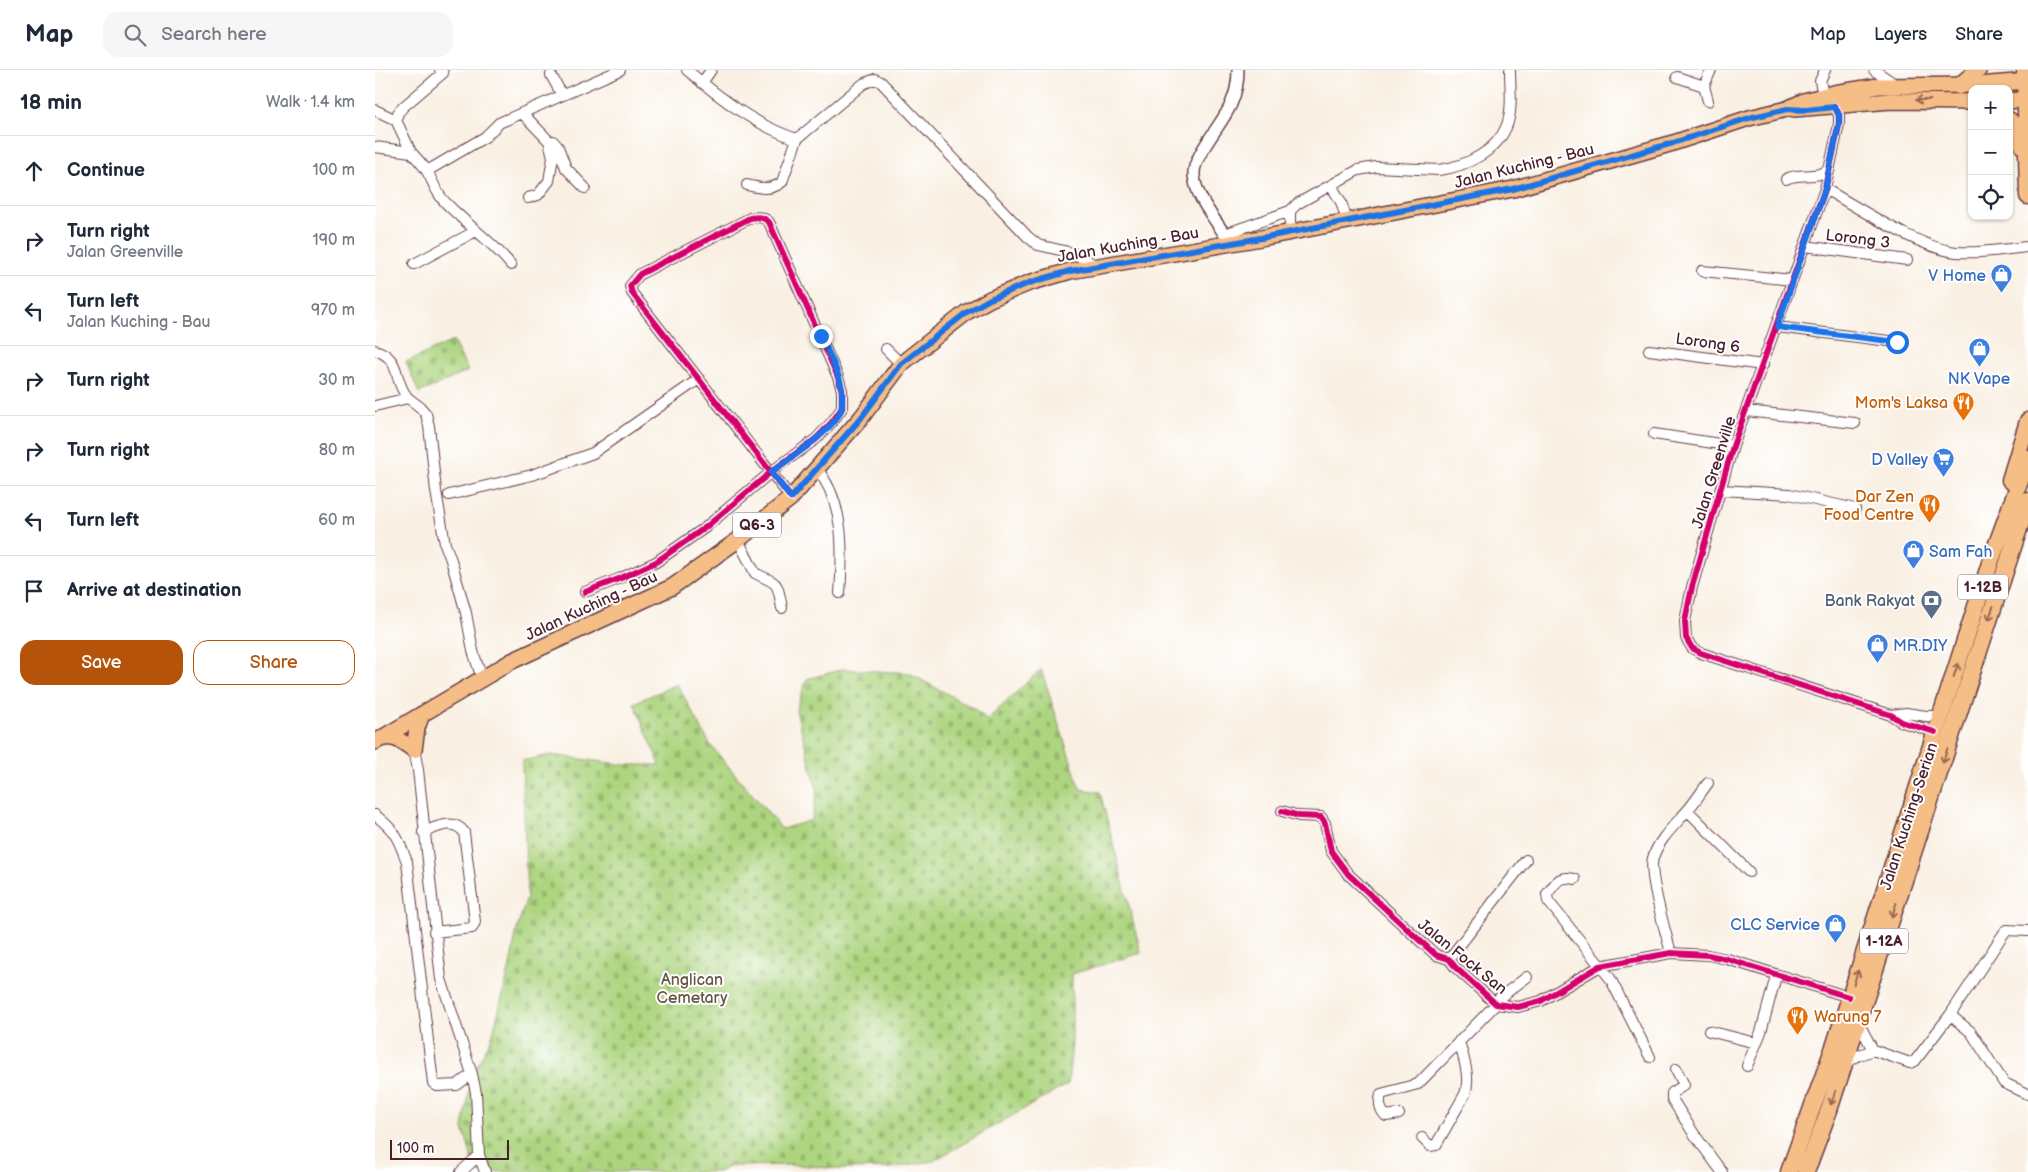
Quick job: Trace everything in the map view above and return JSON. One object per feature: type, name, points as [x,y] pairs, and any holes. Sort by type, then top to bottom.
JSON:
[{"type":"highway","points":[[1959,86],[1978,70]]},
{"type":"highway","points":[[2026,78],[2021,99],[2027,155],[2028,196]]},
{"type":"highway","points":[[2013,124],[2027,155]]},
{"type":"highway","points":[[1991,560],[1996,529],[2028,421]]},
{"type":"highway","name":"Jalan Kuching-Serian","points":[[1789,1172],[1807,1126],[1991,560],[2028,459]]},
{"type":"highway","name":"Jalan Kuching-Serian","points":[[1806,1172],[1844,1064],[1925,819],[1959,709],[2009,564],[2028,500]]},
{"type":"highway","points":[[2009,564],[2028,530]]},
{"type":"main road","name":"Jalan Kuching - Bau","points":[[376,738],[423,714],[512,661],[673,587],[739,540],[791,498],[861,418],[901,364],[955,321],[990,299],[1029,283],[1070,271],[1227,239],[1290,233],[1347,220],[1513,189],[1673,143],[1749,118],[1787,109],[1803,101],[1853,89],[1896,85],[1959,86],[2026,78]]},
{"type":"main road","name":"Jalan Kuching - Bau","points":[[1787,109],[1806,110],[1904,100],[1968,102]]},
{"type":"main road","points":[[376,738],[396,738],[414,750],[417,728],[423,714]]},
{"type":"street","points":[[395,120],[403,107],[443,73],[440,70]]},
{"type":"street","points":[[427,171],[485,137],[499,123],[620,70]]},
{"type":"street","points":[[687,70],[754,120],[776,132],[797,139]]},
{"type":"street","points":[[702,83],[711,70]]},
{"type":"street","points":[[869,70],[875,79],[881,82],[948,154],[1038,245],[1073,253],[1097,266]]},
{"type":"street","points":[[1238,70],[1237,86],[1231,105],[1196,162],[1193,174],[1197,189],[1211,216],[1227,239],[1290,211],[1297,204],[1358,170],[1376,167],[1439,170],[1471,162],[1493,144],[1507,126],[1510,114],[1510,70]]},
{"type":"street","points":[[1708,101],[1705,86],[1711,70]]},
{"type":"street","points":[[1823,96],[1820,81],[1825,70]]},
{"type":"street","points":[[1874,70],[1896,85]]},
{"type":"street","points":[[551,75],[562,95]]},
{"type":"street","points":[[1677,78],[1705,86]]},
{"type":"street","points":[[747,185],[761,189],[776,187],[782,182],[797,139],[863,84],[875,79]]},
{"type":"street","name":"Jalan Greenville","points":[[1835,107],[1839,115],[1839,124],[1825,189],[1733,446],[1692,587],[1685,621],[1686,638],[1692,648],[1709,656],[1891,715],[1902,722],[1935,732]]},
{"type":"street","points":[[375,110],[395,120],[411,152],[427,171],[435,189],[445,202],[476,232],[487,239],[511,266]]},
{"type":"street","points":[[523,114],[553,141],[558,147],[566,168],[585,188]]},
{"type":"street","points":[[528,198],[538,195],[543,190],[552,172],[553,157],[549,141],[539,129]]},
{"type":"street","points":[[375,146],[411,152]]},
{"type":"street","points":[[1786,179],[1793,175],[1813,176],[1824,174],[1830,168]]},
{"type":"street","points":[[1331,185],[1341,202],[1347,220]]},
{"type":"street","points":[[1825,189],[1935,247],[1956,252],[2028,247]]},
{"type":"street","points":[[1290,211],[1290,233]]},
{"type":"street","points":[[585,592],[656,562],[706,527],[771,472],[816,439],[832,422],[841,408],[842,390],[839,377],[769,222],[763,217],[750,218],[640,274],[630,286],[632,293],[699,379],[771,472],[791,498]]},
{"type":"street","points":[[414,264],[476,232]]},
{"type":"street","name":"Lorong 3","points":[[1805,246],[1907,260]]},
{"type":"street","points":[[1701,271],[1793,280]]},
{"type":"street","points":[[1777,327],[1897,342]]},
{"type":"street","points":[[886,349],[901,364]]},
{"type":"street","points":[[375,350],[387,355],[393,361],[403,391],[426,414],[445,544],[454,568],[466,613],[473,651],[482,679]]},
{"type":"street","name":"Lorong 6","points":[[1649,350],[1763,364]]},
{"type":"street","points":[[449,495],[532,475],[593,453],[699,379]]},
{"type":"street","points":[[375,406],[408,398]]},
{"type":"street","points":[[1746,412],[1855,423]]},
{"type":"street","points":[[1655,434],[1733,446]]},
{"type":"street","points":[[817,469],[830,488],[840,525],[840,593]]},
{"type":"street","points":[[1721,490],[1789,494],[1855,509]]},
{"type":"street","points":[[739,540],[755,572],[773,580],[777,585],[782,608]]},
{"type":"street","name":"Jalan Greenville","points":[[1891,715],[1906,712],[1926,716],[1940,716]]},
{"type":"street","points":[[400,727],[414,750],[434,932],[443,991],[472,1074],[476,1093],[479,1155],[485,1172]]},
{"type":"street","points":[[1671,953],[1654,885],[1651,865],[1657,849],[1708,783]]},
{"type":"street","name":"Jalan Fock San","points":[[1282,811],[1299,816],[1321,817],[1325,823],[1331,851],[1348,874],[1436,955],[1449,959],[1456,968],[1495,1003],[1518,1007],[1541,1001],[1600,966],[1671,953],[1708,955],[1727,959],[1776,976],[1849,997]]},
{"type":"street","points":[[1688,811],[1749,872]]},
{"type":"street","points":[[375,815],[394,832],[407,862],[433,1083],[437,1086],[457,1085],[472,1074]]},
{"type":"street","points":[[423,832],[451,824],[459,826],[464,832],[475,922],[471,928],[434,932]]},
{"type":"street","points":[[1449,959],[1525,860]]},
{"type":"street","points":[[1575,879],[1560,878],[1547,897],[1610,978],[1650,1057]]},
{"type":"street","points":[[1844,1064],[1857,1056],[1873,1050],[1909,1063],[1915,1061],[1950,1015],[2006,930],[2028,931]]},
{"type":"street","points":[[1747,1066],[1761,1032],[1776,976]]},
{"type":"street","points":[[1399,1114],[1387,1116],[1381,1111],[1379,1101],[1381,1094],[1418,1084],[1495,1003],[1527,977]]},
{"type":"street","points":[[1950,1015],[1971,1032],[2004,1083],[2028,1094]]},
{"type":"street","points":[[1858,1021],[1873,1050]]},
{"type":"street","points":[[1709,1031],[1756,1043]]},
{"type":"street","points":[[1422,1138],[1430,1146],[1436,1145],[1465,1094],[1467,1074],[1459,1041]]},
{"type":"street","points":[[1676,1068],[1684,1084],[1672,1093],[1672,1099],[1694,1134],[1722,1172]]},
{"type":"street","points":[[461,1172],[479,1155]]},
{"type":"green space","points":[[453,341],[468,371],[419,393],[406,362]]},
{"type":"green space","name":"Anglican Cemetary","points":[[844,669],[909,673],[975,709],[987,720],[1041,669],[1080,789],[1100,792],[1141,953],[1072,974],[1072,1043],[1068,1084],[933,1161],[890,1168],[838,1169],[799,1165],[730,1166],[718,1172],[476,1172],[463,1128],[472,1076],[492,1037],[510,966],[517,929],[527,897],[522,761],[551,755],[625,765],[660,765],[634,703],[677,684],[711,746],[782,829],[812,820],[817,790],[796,710],[807,679]]},
{"type":"cycle path","points":[[1835,107],[1839,115],[1839,124],[1825,189],[1733,446],[1692,587],[1685,621],[1686,638],[1692,648],[1701,653],[1891,715],[1902,722],[1935,732]]},
{"type":"cycle path","points":[[585,592],[656,562],[706,527],[771,472],[816,439],[842,408],[842,390],[838,377],[769,222],[760,217],[750,218],[640,274],[630,286],[632,293],[751,446],[771,472],[791,498]]},
{"type":"cycle path","points":[[1282,811],[1299,816],[1321,817],[1325,823],[1331,851],[1348,874],[1436,955],[1449,959],[1456,968],[1496,1004],[1518,1007],[1541,1001],[1600,966],[1671,953],[1708,955],[1727,959],[1849,997]]},
{"type":"place","name":"V Home","points":[[2002,294]]},
{"type":"place","name":"NK Vape","points":[[1979,368]]},
{"type":"place","name":"Mom's Laksa","points":[[1964,421]]},
{"type":"place","name":"D Valley","points":[[1944,478]]},
{"type":"place","name":"Dar Zen Food Centre","points":[[1930,524]]},
{"type":"place","name":"Sam Fah","points":[[1913,570]]},
{"type":"place","name":"Bank Rakyat","points":[[1931,619]]},
{"type":"place","name":"MR.DIY","points":[[1877,664]]},
{"type":"place","name":"CLC Service","points":[[1836,943]]},
{"type":"place","name":"Warung 7","points":[[1798,1035]]},
{"type":"route","points":[[821,336],[839,377],[842,390],[841,408],[832,422],[816,439],[771,472],[791,498],[861,418],[901,364],[967,312],[990,299],[1029,283],[1070,271],[1290,233],[1347,220],[1513,189],[1673,143],[1749,118],[1787,109],[1806,110],[1835,107],[1839,115],[1839,124],[1825,189],[1777,327],[1897,342]]}]
